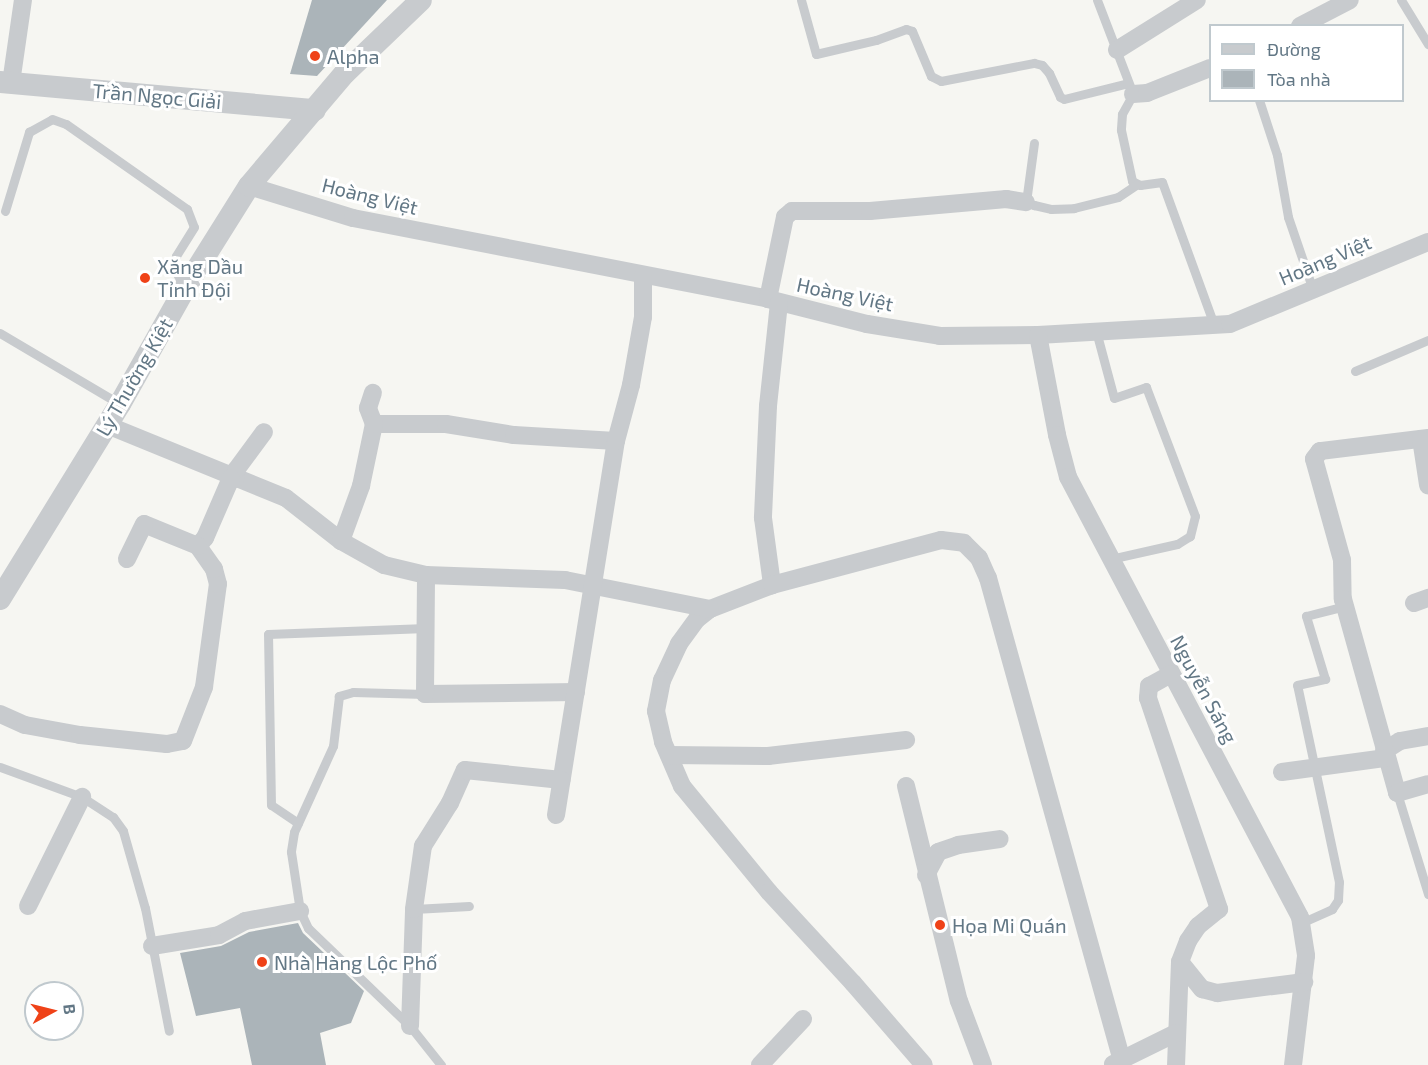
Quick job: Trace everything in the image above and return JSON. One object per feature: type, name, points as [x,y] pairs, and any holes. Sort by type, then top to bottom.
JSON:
[{"type":"street","points":[[6,82],[23,0]]},
{"type":"street","name":"Lý Thường Kiệt","points":[[2,592],[107,426],[185,288],[249,186],[345,73],[421,0]]},
{"type":"street","points":[[1117,50],[1197,0]]},
{"type":"street","points":[[1304,24],[1350,0]]},
{"type":"street","points":[[1130,88],[1147,93],[1209,68]]},
{"type":"street","name":"Trần Ngọc Giải","points":[[6,82],[315,110]]},
{"type":"street","name":"Hoàng Việt","points":[[249,186],[353,218],[773,301],[867,324],[940,336],[1038,335],[1230,324],[1428,242]]},
{"type":"street","points":[[772,585],[763,518],[773,301],[785,217],[792,210],[870,211],[1006,199],[1026,202]]},
{"type":"street","points":[[556,815],[616,441],[631,385],[643,317],[643,276]]},
{"type":"street","name":"Nguyễn Sáng","points":[[1038,335],[1057,435],[1068,477],[1301,923],[1306,956],[1293,1065]]},
{"type":"street","points":[[341,541],[358,500],[374,424],[368,408],[373,393]]},
{"type":"street","points":[[374,424],[446,424],[514,435],[616,441]]},
{"type":"street","points":[[107,426],[286,498],[341,541],[384,565],[426,575],[565,580],[710,609]]},
{"type":"street","points":[[198,546],[205,538],[236,470],[264,432]]},
{"type":"street","points":[[1428,485],[1424,438],[1320,451],[1314,459],[1342,560],[1345,606],[1397,793],[1428,784]]},
{"type":"street","points":[[0,714],[24,725],[80,735],[167,744],[183,741],[204,687],[218,584],[214,569],[198,546],[144,524],[127,558]]},
{"type":"street","points":[[924,1065],[715,828],[682,786],[669,755],[656,711],[662,680],[688,628],[710,609],[772,585],[941,540],[964,543],[979,558],[988,578],[1117,1063],[1176,1033]]},
{"type":"street","points":[[426,575],[425,694],[576,692]]},
{"type":"street","points":[[1171,674],[1149,686],[1148,698],[1219,909],[1198,926],[1188,941],[1180,962],[1176,1065]]},
{"type":"street","points":[[1282,772],[1385,754],[1400,741],[1428,736]]},
{"type":"street","points":[[669,755],[768,756],[906,740]]},
{"type":"street","points":[[410,1026],[414,909],[423,846],[450,803],[465,770],[561,780]]},
{"type":"street","points":[[906,786],[926,875],[959,1001],[983,1065]]},
{"type":"street","points":[[28,906],[82,796]]},
{"type":"street","points":[[926,875],[938,852],[958,845],[1000,839]]},
{"type":"street","points":[[152,946],[219,935],[245,921],[300,910]]},
{"type":"street","points":[[1180,962],[1202,989],[1217,993],[1304,982]]},
{"type":"street","points":[[760,1065],[803,1018]]},
{"type":"lane","points":[[801,0],[816,54],[876,40],[906,29],[912,31],[931,76],[941,81],[1034,63],[1042,65],[1049,73],[1060,97],[1064,99],[1130,88]]},
{"type":"lane","points":[[1097,0],[1130,88],[1122,114],[1121,130],[1132,181],[1136,185]]},
{"type":"lane","points":[[1401,0],[1428,44]]},
{"type":"lane","points":[[1260,102],[1277,155],[1288,217],[1313,290]]},
{"type":"lane","points":[[4,211],[29,132],[52,119],[66,124],[187,209],[194,227],[176,256],[173,267],[185,288]]},
{"type":"lane","points":[[1035,143],[1026,202],[1041,208],[1074,208],[1118,197],[1136,185],[1162,182],[1214,326]]},
{"type":"lane","points":[[1096,331],[1114,398],[1146,387],[1195,516],[1190,536],[1177,543],[1110,559]]},
{"type":"lane","points":[[0,333],[120,404]]},
{"type":"lane","points":[[1355,371],[1428,340]]},
{"type":"lane","points":[[1301,923],[1332,909],[1338,900],[1339,882],[1297,685],[1325,679],[1306,616],[1345,606]]},
{"type":"lane","points":[[298,823],[271,806],[268,634],[426,628]]},
{"type":"lane","points":[[425,694],[353,692],[339,696],[333,746],[298,823],[291,852],[300,910],[308,928],[410,1026],[441,1065]]},
{"type":"lane","points":[[0,767],[82,796],[113,817],[123,831],[142,898],[169,1031]]},
{"type":"lane","points":[[1397,793],[1428,894]]},
{"type":"lane","points":[[414,909],[469,906]]},
{"type":"building","name":"Alpha","points":[[312,0],[387,0],[317,76],[290,74]]},
{"type":"building","name":"Nhà Hàng Lộc Phố","points":[[298,923],[303,933],[364,991],[351,1023],[320,1033],[326,1065],[252,1065],[240,1008],[196,1016],[180,953],[221,946],[249,932]]},
{"type":"place","name":"Alpha","points":[[315,56]]},
{"type":"place","name":"Xăng Dầu Tỉnh Đội","points":[[145,278]]},
{"type":"place","name":"Họa Mi Quán","points":[[940,925]]},
{"type":"place","name":"Nhà Hàng Lộc Phố","points":[[262,962]]}]
